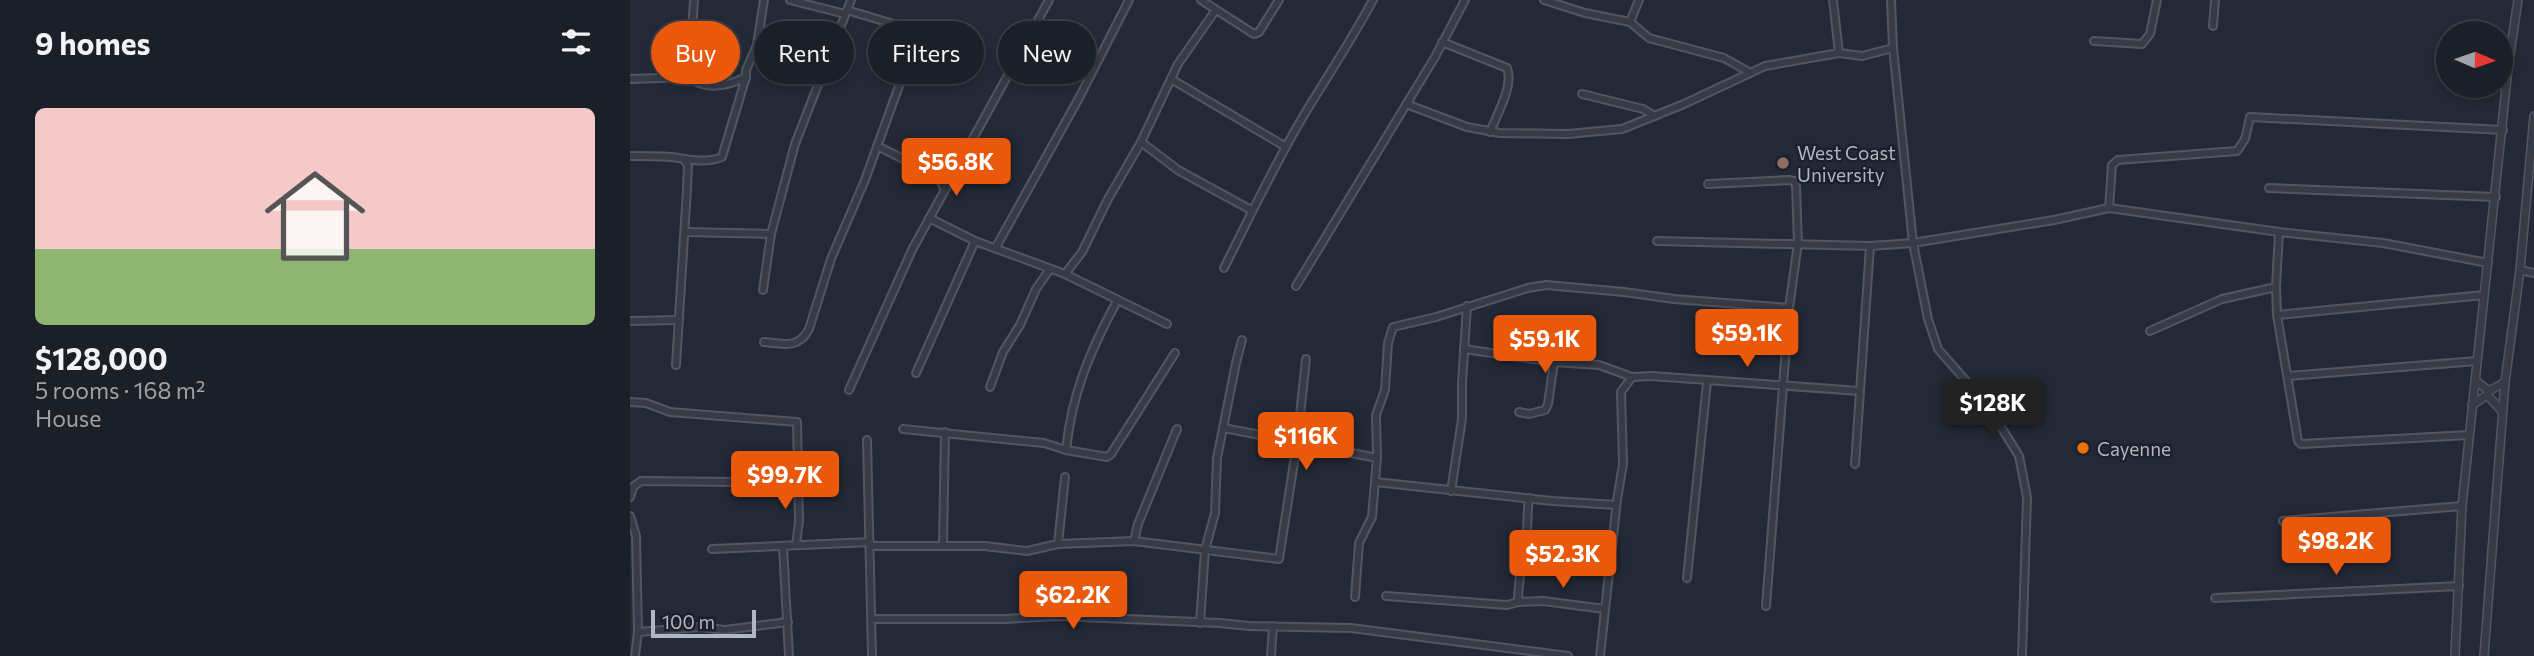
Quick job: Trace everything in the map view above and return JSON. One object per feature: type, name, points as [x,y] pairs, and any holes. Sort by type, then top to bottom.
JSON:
[{"type":"street","points":[[693,21],[694,0]]},
{"type":"street","points":[[630,156],[668,157],[685,161],[711,161],[722,158],[746,70],[757,45],[764,0]]},
{"type":"street","points":[[764,342],[791,345],[805,337],[831,259],[865,180],[916,39],[915,33],[910,29],[790,0]]},
{"type":"street","points":[[763,290],[771,234],[795,144],[851,0]]},
{"type":"street","points":[[849,390],[912,250],[1049,0]]},
{"type":"street","points":[[996,247],[1084,89],[1129,0]]},
{"type":"street","points":[[1201,0],[1254,34],[1259,32],[1279,0]]},
{"type":"street","points":[[1224,268],[1251,210],[1286,147],[1373,0]]},
{"type":"street","points":[[1296,286],[1368,170],[1465,0]]},
{"type":"street","points":[[1544,0],[1585,13],[1630,22],[1649,38],[1724,58],[1749,72]]},
{"type":"street","points":[[1630,22],[1639,0]]},
{"type":"street","points":[[1833,0],[1839,53]]},
{"type":"street","points":[[1891,0],[1913,243],[1928,319],[1938,349],[1988,406],[2019,457],[2027,497],[2022,656]]},
{"type":"street","points":[[2094,41],[2142,44],[2150,34],[2157,0]]},
{"type":"street","points":[[2213,26],[2216,0]]},
{"type":"street","points":[[2455,656],[2462,506],[2508,68],[2518,0]]},
{"type":"street","points":[[1065,274],[1082,252],[1141,142],[1187,48],[1215,11]]},
{"type":"street","points":[[1442,42],[1507,68],[1510,76],[1508,86],[1490,132]]},
{"type":"street","points":[[1406,104],[1467,127],[1490,132],[1568,134],[1622,129],[1765,66],[1839,53],[1862,56],[1894,48]]},
{"type":"street","points":[[740,80],[746,77]]},
{"type":"street","points":[[630,79],[651,78]]},
{"type":"street","points":[[1171,79],[1286,147]]},
{"type":"street","points":[[696,84],[728,84]]},
{"type":"street","points":[[1582,94],[1643,109],[1655,116]]},
{"type":"street","points":[[2483,656],[2502,411],[2520,270],[2534,116]]},
{"type":"street","points":[[2109,208],[2112,166],[2118,160],[2237,151],[2245,139],[2250,117],[2503,130]]},
{"type":"street","points":[[1141,142],[1178,170],[1251,210]]},
{"type":"street","points":[[877,146],[938,176],[946,190]]},
{"type":"street","points":[[676,365],[688,166],[685,161]]},
{"type":"street","points":[[1708,184],[1794,181],[1797,186],[1798,243],[1788,308],[1766,606]]},
{"type":"street","points":[[2269,188],[2496,197]]},
{"type":"street","points":[[1657,241],[1870,246],[1913,243],[2054,220],[2109,208],[2279,232],[2383,243],[2488,263]]},
{"type":"street","points":[[929,218],[975,241],[1065,274],[1167,324]]},
{"type":"street","points":[[685,232],[771,234]]},
{"type":"street","points":[[2279,232],[2277,315],[2298,441],[2301,444],[2469,435]]},
{"type":"street","points":[[916,373],[975,241]]},
{"type":"street","points":[[1855,464],[1870,246]]},
{"type":"street","points":[[990,387],[1003,352],[1020,325],[1036,289],[1050,269]]},
{"type":"street","points":[[2520,270],[2534,273]]},
{"type":"street","points":[[1355,597],[1359,543],[1372,517],[1377,458],[1376,415],[1385,390],[1388,343],[1394,327],[1424,321],[1528,288],[1546,285],[1788,308]]},
{"type":"street","points":[[2150,331],[2222,299],[2276,287]]},
{"type":"street","points":[[2277,315],[2484,295]]},
{"type":"street","points":[[1066,450],[1069,419],[1076,401],[1080,377],[1117,301]]},
{"type":"street","points":[[1451,491],[1462,419],[1467,306]]},
{"type":"street","points":[[630,321],[680,320]]},
{"type":"street","points":[[1200,623],[1205,550],[1215,513],[1216,469],[1242,340]]},
{"type":"street","points":[[1464,349],[1554,362],[1599,365],[1632,377],[1651,376],[1860,391]]},
{"type":"street","points":[[903,429],[1044,443],[1101,457],[1111,454],[1175,353]]},
{"type":"street","points":[[712,549],[871,544],[985,546],[1027,551],[1058,544],[1134,541],[1279,559],[1297,443],[1306,359]]},
{"type":"street","points":[[2288,376],[2477,361]]},
{"type":"street","points":[[1519,412],[1539,414],[1545,410],[1554,362]]},
{"type":"street","points":[[1600,656],[1624,448],[1621,392],[1632,377]]},
{"type":"street","points":[[2475,380],[2488,390],[2505,382]]},
{"type":"street","points":[[1686,578],[1707,382]]},
{"type":"street","points":[[2472,404],[2487,396],[2502,411]]},
{"type":"street","points":[[630,402],[646,403],[670,412],[797,422],[799,521],[796,545]]},
{"type":"street","points":[[1224,428],[1377,458]]},
{"type":"street","points":[[1134,541],[1138,524],[1177,429]]},
{"type":"street","points":[[943,545],[945,432]]},
{"type":"street","points":[[867,440],[872,656]]},
{"type":"street","points":[[1058,544],[1065,477]]},
{"type":"street","points":[[630,497],[633,487],[641,481],[736,482],[797,478]]},
{"type":"street","points":[[1376,482],[1616,505]]},
{"type":"street","points":[[1518,602],[1519,572],[1527,537],[1529,498]]},
{"type":"street","points":[[2283,521],[2462,506]]},
{"type":"street","points":[[630,516],[636,536],[635,656]]},
{"type":"street","points":[[783,547],[789,656]]},
{"type":"street","points":[[2215,598],[2459,586]]},
{"type":"street","points":[[1386,596],[1507,605],[1543,601],[1605,609]]},
{"type":"street","points":[[873,619],[1004,619],[1057,616],[1351,628],[1568,656]]},
{"type":"street","points":[[635,630],[701,627],[725,630],[788,622]]},
{"type":"street","points":[[1271,656],[1273,626]]},
{"type":"place","name":"West Coast University","points":[[1783,163]]},
{"type":"place","name":"Cayenne","points":[[2083,448]]}]
